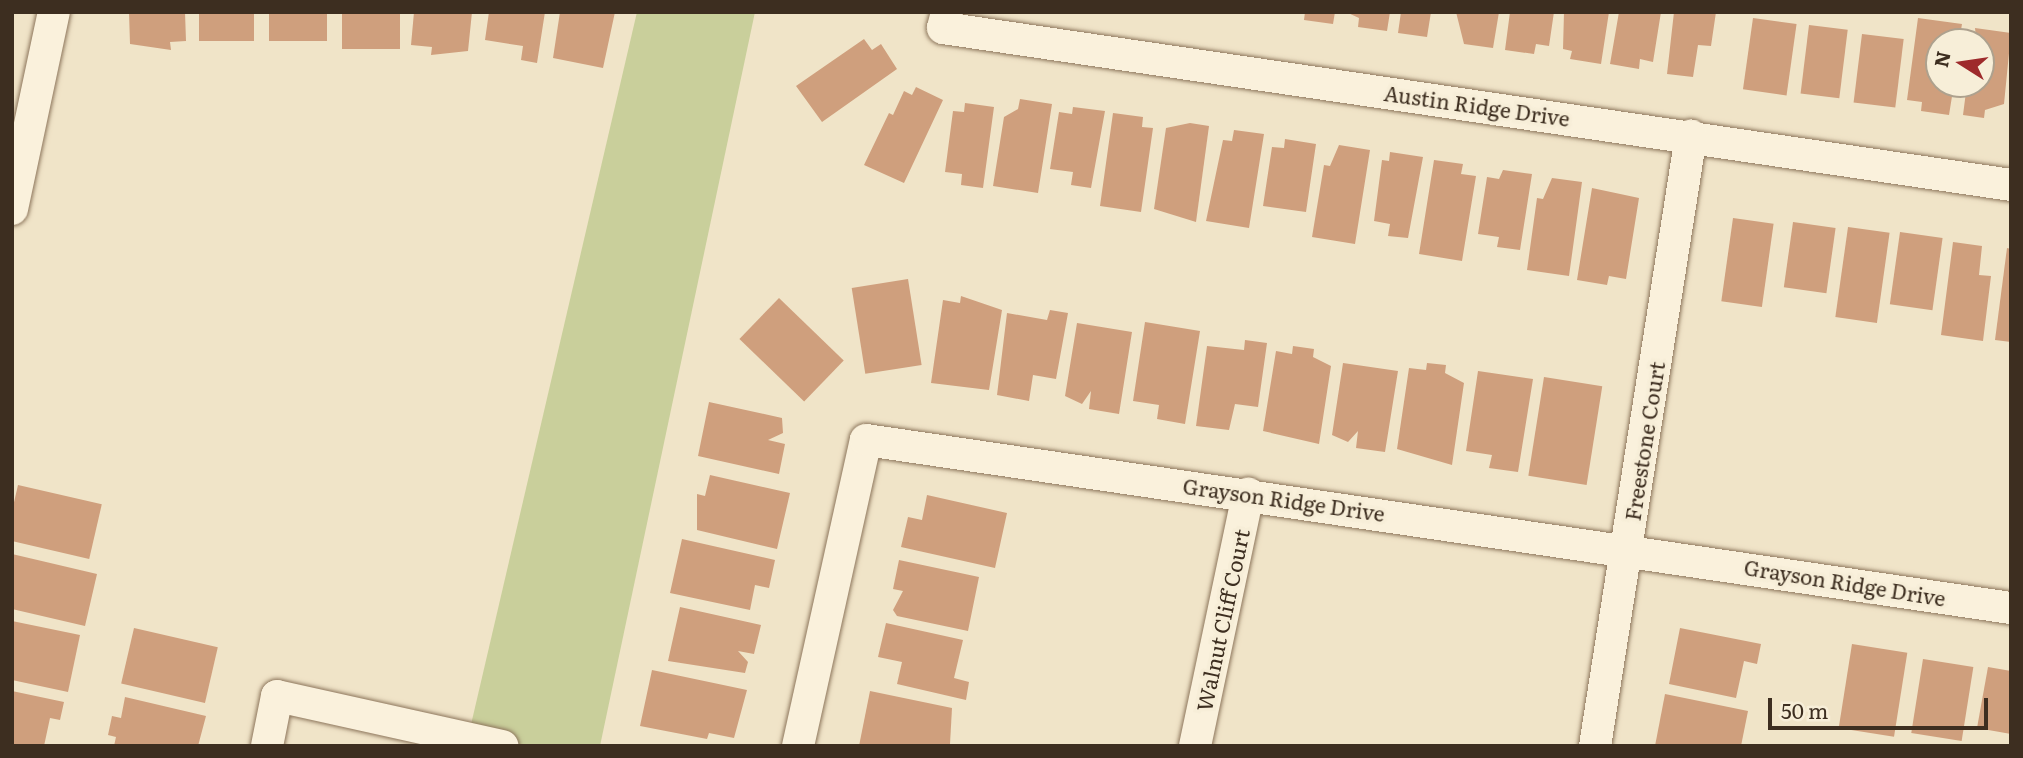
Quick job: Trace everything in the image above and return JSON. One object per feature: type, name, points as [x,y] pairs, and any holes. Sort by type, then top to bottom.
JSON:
[{"type":"street","points":[[12,209],[54,12]]},
{"type":"street","name":"Austin Ridge Drive","points":[[945,20],[2011,185]]},
{"type":"street","name":"Freestone Court","points":[[1595,746],[1691,136]]},
{"type":"street","name":"Grayson Ridge Drive","points":[[797,746],[866,440],[1628,549],[2011,608]]},
{"type":"street","name":"Walnut Cliff Court","points":[[1195,746],[1248,494]]},
{"type":"street","points":[[267,746],[277,696],[503,746]]},
{"type":"green space","points":[[637,12],[755,12],[600,746],[466,746]]},
{"type":"building","points":[[129,12],[185,12],[186,41],[170,42],[171,50],[130,44]]},
{"type":"building","points":[[199,12],[254,12],[254,41],[199,41]]},
{"type":"building","points":[[269,12],[327,12],[327,41],[269,41]]},
{"type":"building","points":[[342,12],[400,12],[400,49],[342,49]]},
{"type":"building","points":[[414,12],[472,12],[468,51],[431,55],[432,47],[411,45]]},
{"type":"building","points":[[489,12],[545,12],[537,63],[521,60],[523,46],[485,40]]},
{"type":"building","points":[[560,12],[615,12],[603,68],[553,58]]},
{"type":"building","points":[[1305,12],[1335,12],[1333,24],[1304,20]]},
{"type":"building","points":[[1346,12],[1390,12],[1387,31],[1358,27],[1359,18]]},
{"type":"building","points":[[1401,12],[1431,12],[1427,37],[1398,33]]},
{"type":"building","points":[[1456,12],[1499,12],[1493,48],[1464,44]]},
{"type":"building","points":[[1510,12],[1554,12],[1549,46],[1536,44],[1534,54],[1505,50]]},
{"type":"building","points":[[1564,12],[1609,12],[1601,64],[1570,59],[1572,51],[1563,49]]},
{"type":"building","points":[[1619,12],[1661,12],[1653,62],[1640,59],[1639,69],[1610,64]]},
{"type":"building","points":[[1674,12],[1716,12],[1711,46],[1698,45],[1693,77],[1667,74]]},
{"type":"building","points":[[1753,18],[1797,24],[1787,95],[1743,89]]},
{"type":"building","points":[[1918,18],[1962,24],[1961,28],[1925,28],[1925,98],[1952,98],[1949,115],[1921,111],[1922,102],[1907,100]]},
{"type":"building","points":[[1809,25],[1848,30],[1839,98],[1801,93]]},
{"type":"building","points":[[1995,31],[2011,33],[2004,104],[1985,110],[1984,118],[1963,115],[1965,98],[1995,98]]},
{"type":"building","points":[[1862,34],[1904,39],[1895,108],[1854,102]]},
{"type":"building","points":[[864,39],[872,50],[881,44],[897,69],[822,122],[796,86]]},
{"type":"building","points":[[916,87],[943,100],[904,183],[864,165],[889,113],[893,115],[904,91],[912,95]]},
{"type":"building","points":[[1020,99],[1052,104],[1038,193],[993,186],[1004,117],[1018,109]]},
{"type":"building","points":[[965,103],[994,107],[983,188],[961,185],[962,174],[945,172],[953,111],[964,112]]},
{"type":"building","points":[[1073,107],[1105,111],[1091,188],[1071,185],[1073,172],[1050,169],[1059,112],[1072,114]]},
{"type":"building","points":[[1113,113],[1143,117],[1142,127],[1153,128],[1141,212],[1100,206]]},
{"type":"building","points":[[1190,123],[1209,126],[1196,222],[1154,209],[1166,128]]},
{"type":"building","points":[[1234,130],[1264,134],[1249,228],[1206,221],[1223,140],[1232,141]]},
{"type":"building","points":[[1285,139],[1316,144],[1306,212],[1263,206],[1272,147],[1284,148]]},
{"type":"building","points":[[1339,145],[1370,150],[1355,244],[1312,237],[1324,165],[1330,166]]},
{"type":"building","points":[[1390,152],[1423,157],[1408,238],[1388,236],[1390,224],[1374,221],[1382,160],[1389,161]]},
{"type":"building","points":[[1434,160],[1463,164],[1461,174],[1476,176],[1462,261],[1419,254]]},
{"type":"building","points":[[1503,170],[1532,174],[1520,250],[1497,247],[1499,237],[1478,234],[1487,177],[1499,179]]},
{"type":"building","points":[[1552,178],[1582,182],[1569,276],[1527,270],[1537,198],[1543,199]]},
{"type":"building","points":[[1592,188],[1639,198],[1626,279],[1609,276],[1607,285],[1577,280]]},
{"type":"building","points":[[1733,218],[1774,224],[1762,307],[1721,301]]},
{"type":"building","points":[[1793,222],[1836,228],[1826,293],[1784,287]]},
{"type":"building","points":[[1848,227],[1890,233],[1877,323],[1835,317]]},
{"type":"building","points":[[1900,232],[1943,238],[1932,310],[1890,304]]},
{"type":"building","points":[[1953,242],[1982,246],[1979,275],[1991,276],[1983,341],[1941,335]]},
{"type":"building","points":[[2007,248],[2011,249],[2011,342],[1995,340]]},
{"type":"building","points":[[908,279],[922,365],[865,374],[852,288]]},
{"type":"building","points":[[961,296],[1002,310],[989,390],[931,383],[943,300],[960,303]]},
{"type":"building","points":[[779,298],[844,361],[804,402],[739,339]]},
{"type":"building","points":[[1050,310],[1068,313],[1056,379],[1033,375],[1029,401],[997,395],[1007,313],[1047,320]]},
{"type":"building","points":[[1145,322],[1200,331],[1185,424],[1157,419],[1159,405],[1133,401]]},
{"type":"building","points":[[1077,323],[1132,332],[1119,414],[1089,409],[1091,391],[1082,404],[1065,396]]},
{"type":"building","points":[[1245,340],[1267,343],[1258,407],[1235,404],[1229,430],[1196,426],[1207,346],[1244,350]]},
{"type":"building","points":[[1293,346],[1314,349],[1313,357],[1331,366],[1319,444],[1263,431],[1276,351],[1292,354]]},
{"type":"building","points":[[1343,363],[1398,371],[1385,452],[1356,448],[1358,431],[1348,442],[1332,435]]},
{"type":"building","points":[[1427,363],[1446,365],[1445,373],[1464,383],[1452,465],[1397,449],[1409,368],[1426,370]]},
{"type":"building","points":[[1478,371],[1533,379],[1518,472],[1489,468],[1492,455],[1466,451]]},
{"type":"building","points":[[1544,377],[1602,386],[1587,485],[1528,476]]},
{"type":"building","points":[[709,402],[782,418],[783,433],[768,440],[785,444],[779,474],[698,456]]},
{"type":"building","points":[[710,475],[790,493],[777,549],[697,530],[697,494],[705,496]]},
{"type":"building","points":[[18,485],[102,504],[89,559],[12,541],[12,511]]},
{"type":"building","points":[[927,495],[1007,513],[995,568],[901,547],[908,517],[922,520]]},
{"type":"building","points":[[682,539],[775,560],[769,588],[755,585],[750,610],[670,593]]},
{"type":"building","points":[[12,554],[97,574],[85,626],[12,609]]},
{"type":"building","points":[[899,560],[979,577],[968,631],[897,616],[893,610],[903,591],[893,589]]},
{"type":"building","points":[[680,607],[761,625],[754,654],[738,651],[748,662],[745,673],[668,661]]},
{"type":"building","points":[[12,621],[80,635],[68,692],[12,680]]},
{"type":"building","points":[[886,623],[963,640],[954,678],[969,682],[966,700],[897,684],[902,662],[878,657]]},
{"type":"building","points":[[134,628],[218,647],[205,703],[121,684]]},
{"type":"building","points":[[1680,628],[1761,644],[1757,664],[1744,661],[1736,698],[1669,684]]},
{"type":"building","points":[[1852,644],[1907,653],[1894,737],[1839,728]]},
{"type":"building","points":[[1923,659],[1973,667],[1962,741],[1911,733]]},
{"type":"building","points":[[1988,667],[2011,671],[2011,734],[1977,728]]},
{"type":"building","points":[[652,670],[747,690],[734,738],[709,733],[707,739],[640,726]]},
{"type":"building","points":[[12,691],[64,702],[60,720],[50,718],[44,746],[12,746]]},
{"type":"building","points":[[870,691],[952,708],[950,744],[859,746]]},
{"type":"building","points":[[1665,694],[1748,711],[1741,746],[1655,746]]},
{"type":"building","points":[[125,697],[206,716],[198,746],[114,746],[116,737],[108,735],[112,716],[121,718]]}]
